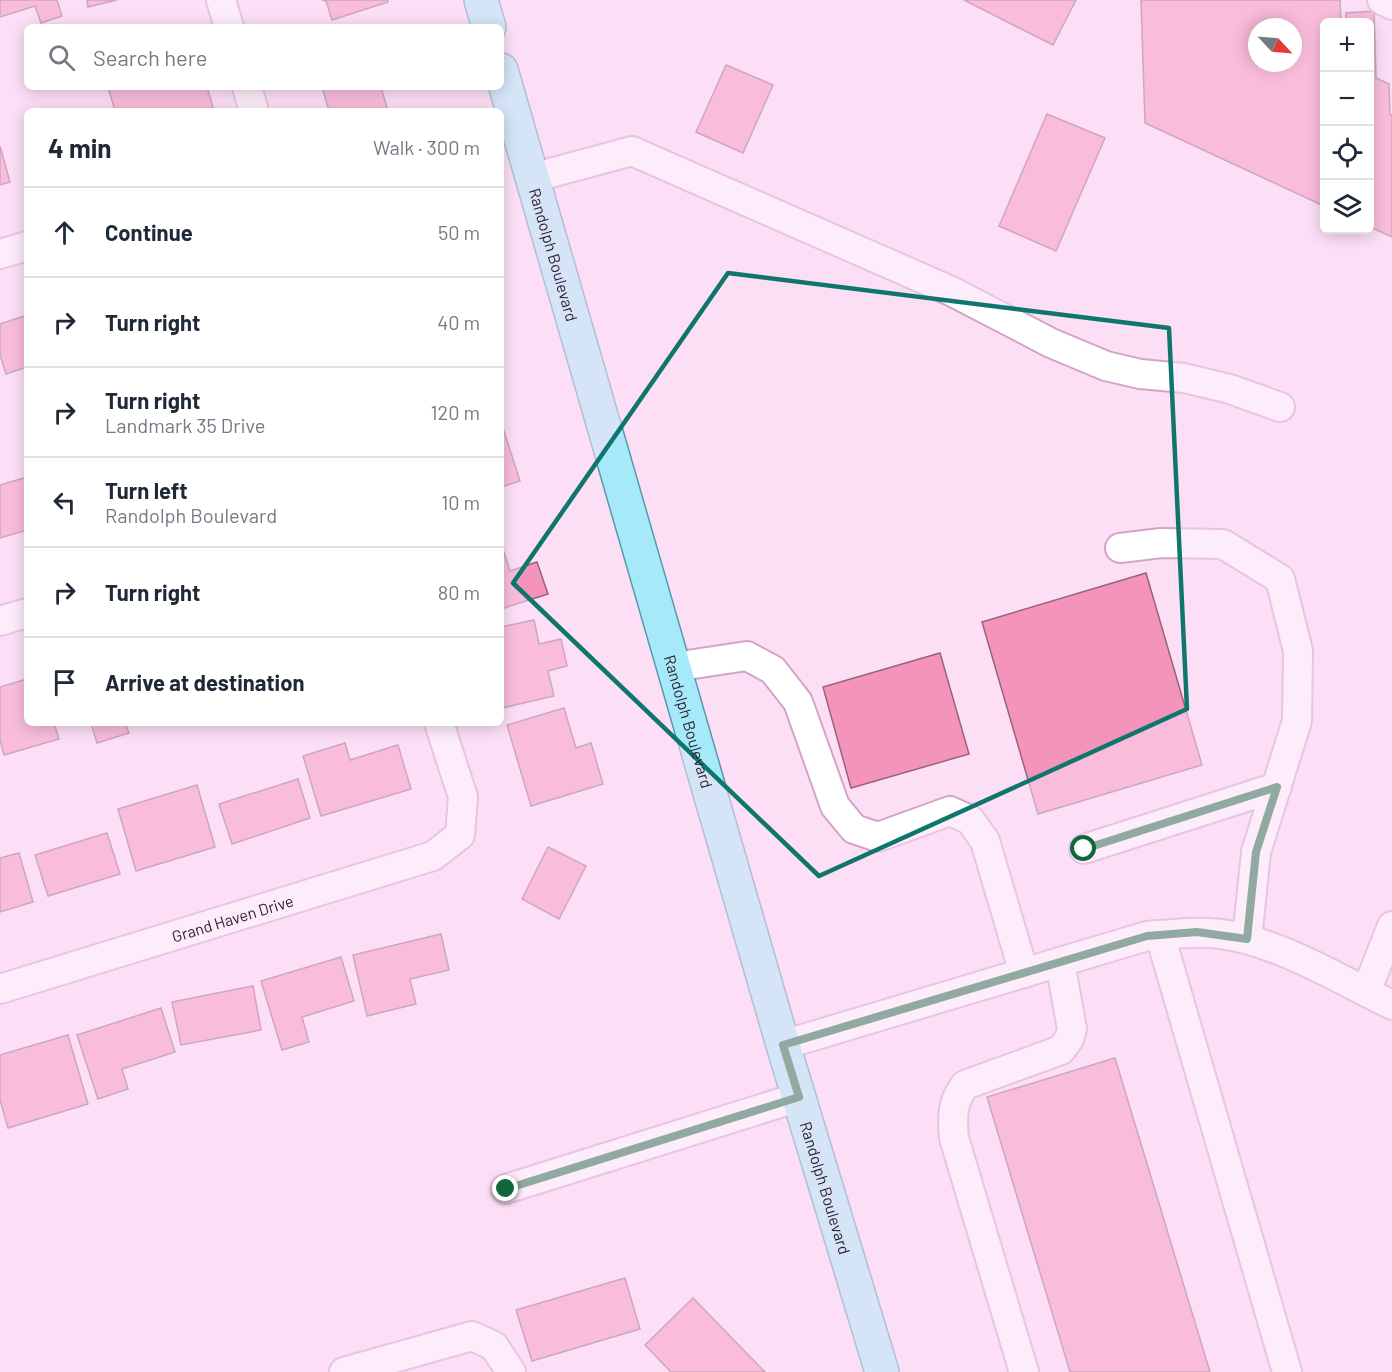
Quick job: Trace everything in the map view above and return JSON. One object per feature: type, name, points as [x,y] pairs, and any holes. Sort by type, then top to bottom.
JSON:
[{"type":"main road","points":[[481,0],[488,24]]},
{"type":"main road","name":"Randolph Boulevard","points":[[504,80],[783,1045],[882,1372]]},
{"type":"street","points":[[221,0],[228,24]]},
{"type":"street","points":[[248,90],[253,108]]},
{"type":"street","points":[[532,178],[632,151],[951,291],[1051,343],[1106,366],[1140,374],[1184,378],[1230,389],[1280,407]]},
{"type":"street","points":[[0,254],[24,247]]},
{"type":"street","points":[[1120,548],[1161,543],[1223,544],[1280,579],[1298,651],[1297,721],[1256,852],[1247,939]]},
{"type":"street","points":[[0,621],[24,614]]},
{"type":"street","points":[[674,667],[747,656],[773,670],[798,702],[835,806],[854,829],[878,837],[950,811],[970,820],[985,841],[1024,973]]},
{"type":"street","name":"Grand Haven Drive","points":[[0,989],[433,856],[460,835],[464,797],[440,726]]},
{"type":"street","points":[[1084,849],[1277,787]]},
{"type":"street","points":[[1366,992],[1392,926]]},
{"type":"street","points":[[783,1045],[1147,936],[1197,932],[1247,939],[1272,946],[1392,1005]]},
{"type":"street","points":[[1160,935],[1287,1372]]},
{"type":"street","points":[[1024,1372],[954,1138],[952,1114],[957,1096],[965,1086],[1061,1050],[1069,1039],[1072,1029],[1060,962]]},
{"type":"street","points":[[506,1189],[799,1097]]},
{"type":"street","points":[[344,1372],[472,1336],[494,1346],[511,1372]]},
{"type":"highlighted area","points":[[728,273],[1169,328],[1187,709],[819,876],[513,583]]},
{"type":"building","points":[[0,0],[57,0],[62,16],[41,23],[35,6],[0,17]]},
{"type":"building","points":[[87,0],[117,0],[88,7]]},
{"type":"building","points":[[322,0],[388,0],[388,2],[332,20],[326,1]]},
{"type":"building","points":[[964,0],[1076,0],[1053,45]]},
{"type":"building","points":[[1141,0],[1340,0],[1341,18],[1320,18],[1320,204],[1145,123]]},
{"type":"building","points":[[1374,11],[1376,78],[1389,84],[1390,115],[1392,115],[1392,237],[1374,229],[1374,18],[1346,18],[1346,13]]},
{"type":"building","points":[[726,65],[773,85],[743,153],[696,132]]},
{"type":"building","points":[[109,90],[208,90],[213,108],[114,108]]},
{"type":"building","points":[[323,90],[382,90],[387,108],[328,108]]},
{"type":"building","points":[[1047,114],[1105,138],[1056,251],[999,226]]},
{"type":"building","points":[[0,146],[10,182],[0,185]]},
{"type":"building","points":[[24,316],[24,368],[6,374],[0,355],[0,324]]},
{"type":"building","points":[[504,431],[520,481],[504,486]]},
{"type":"building","points":[[24,478],[24,531],[0,538],[0,485]]},
{"type":"building","points":[[504,552],[510,571],[537,562],[548,594],[504,608]]},
{"type":"building","points":[[1146,573],[1202,765],[1038,814],[982,622]]},
{"type":"building","points":[[534,620],[539,644],[561,639],[567,666],[548,671],[554,696],[504,708],[504,626]]},
{"type":"building","points":[[940,653],[969,754],[851,788],[823,687]]},
{"type":"building","points":[[24,680],[24,726],[55,726],[59,739],[4,755],[0,740],[0,687]]},
{"type":"building","points":[[564,708],[576,748],[591,743],[603,784],[531,806],[507,725]]},
{"type":"building","points":[[92,726],[126,726],[129,733],[97,743]]},
{"type":"building","points":[[345,743],[350,760],[398,745],[411,789],[321,816],[303,756]]},
{"type":"building","points":[[298,779],[310,818],[232,844],[219,804]]},
{"type":"building","points":[[197,785],[215,847],[136,871],[118,809]]},
{"type":"building","points":[[107,833],[120,874],[48,896],[35,855]]},
{"type":"building","points":[[548,847],[586,866],[559,919],[522,899]]},
{"type":"building","points":[[19,853],[33,902],[0,912],[0,858]]},
{"type":"building","points":[[441,934],[449,970],[410,979],[416,1004],[367,1016],[353,955]]},
{"type":"building","points":[[341,957],[354,1001],[302,1017],[309,1042],[282,1050],[261,981]]},
{"type":"building","points":[[253,986],[261,1030],[181,1045],[172,1002]]},
{"type":"building","points":[[161,1008],[175,1052],[122,1069],[128,1089],[98,1099],[77,1035]]},
{"type":"building","points":[[68,1035],[88,1104],[8,1128],[0,1100],[0,1055]]},
{"type":"building","points":[[1115,1058],[1210,1372],[1070,1372],[987,1097]]},
{"type":"building","points":[[625,1278],[640,1329],[532,1361],[516,1310]]},
{"type":"building","points":[[693,1298],[765,1372],[671,1372],[645,1345]]},
{"type":"route","points":[[506,1189],[799,1097],[783,1045],[1147,936],[1197,932],[1247,939],[1256,852],[1277,787],[1084,849]]}]
